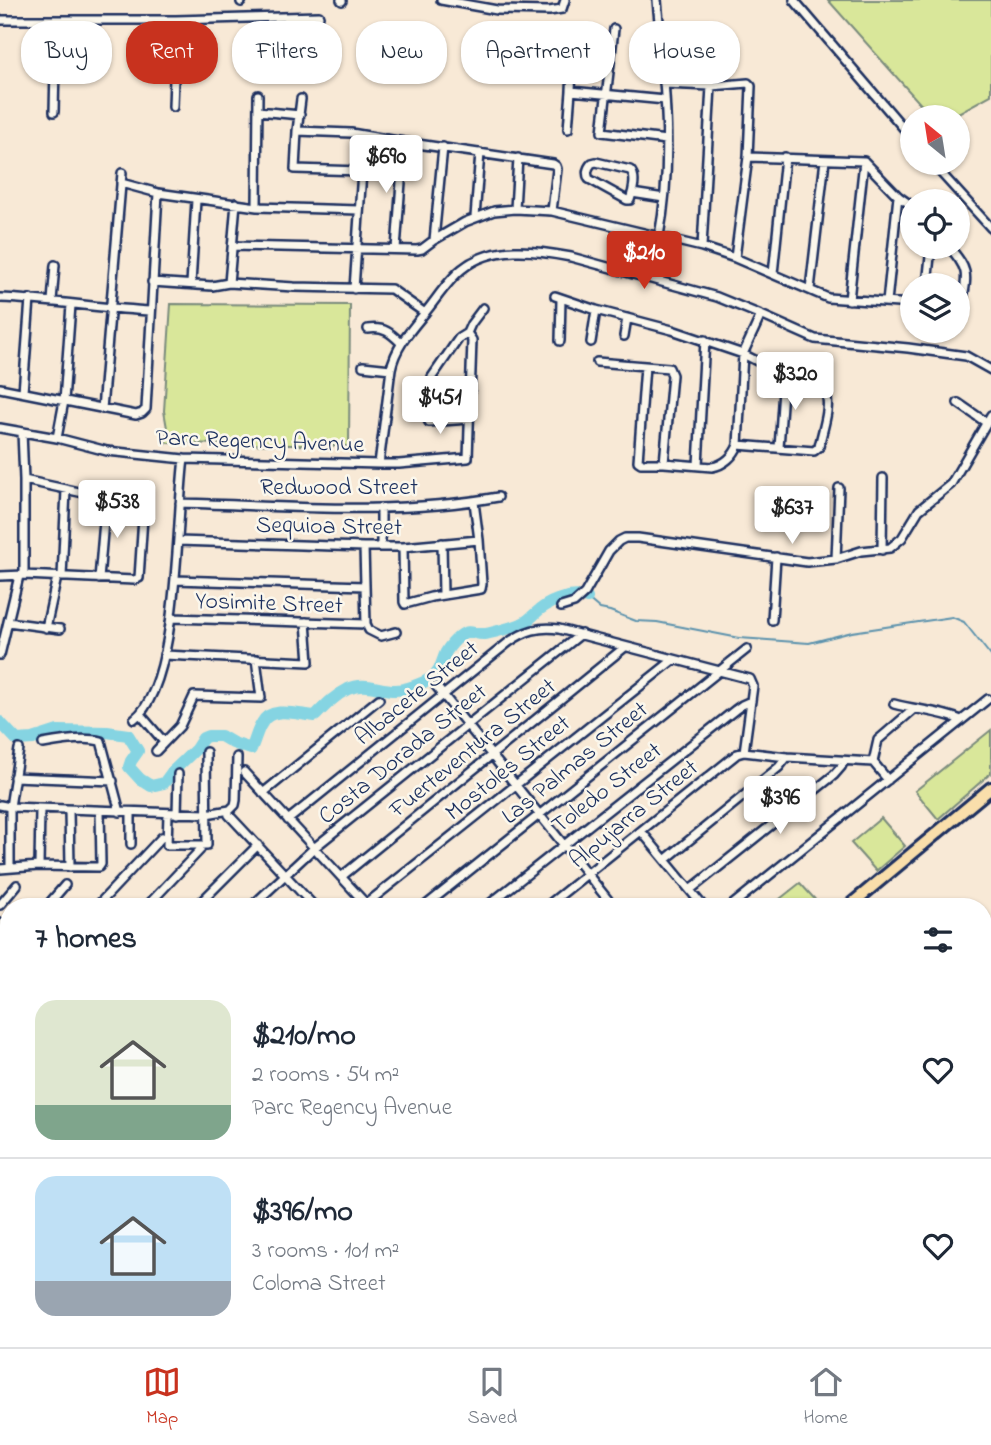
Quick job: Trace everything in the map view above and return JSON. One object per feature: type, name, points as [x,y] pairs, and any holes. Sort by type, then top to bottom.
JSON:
[{"type":"main road","points":[[859,898],[991,788]]},
{"type":"street","points":[[440,0],[497,10],[549,11],[562,9],[565,0]]},
{"type":"street","points":[[657,0],[659,21]]},
{"type":"street","points":[[794,0],[900,124]]},
{"type":"street","points":[[0,20],[176,20],[319,16]]},
{"type":"street","points":[[54,112],[56,20]]},
{"type":"street","points":[[173,107],[176,20]]},
{"type":"street","points":[[647,278],[659,237],[664,198],[664,84],[711,86],[748,83],[751,86],[748,157],[736,258]]},
{"type":"street","points":[[568,129],[571,84]]},
{"type":"street","points":[[607,84],[602,132],[666,139]]},
{"type":"street","points":[[702,247],[711,86]]},
{"type":"street","points":[[571,91],[665,100]]},
{"type":"street","points":[[257,207],[258,94]]},
{"type":"street","points":[[301,99],[295,169],[362,171]]},
{"type":"street","points":[[258,111],[300,114]]},
{"type":"street","points":[[297,131],[351,132],[553,164],[557,169],[552,211]]},
{"type":"street","points":[[354,289],[367,136]]},
{"type":"street","points":[[396,249],[404,142]]},
{"type":"street","points":[[434,240],[443,148]]},
{"type":"street","points":[[475,218],[480,153]]},
{"type":"street","points":[[748,157],[864,161],[898,195],[887,302]]},
{"type":"street","points":[[773,274],[785,157]]},
{"type":"street","points":[[515,209],[518,158]]},
{"type":"street","points":[[810,289],[825,160]]},
{"type":"street","points":[[849,300],[864,161]]},
{"type":"street","points":[[596,162],[630,170],[634,173],[632,193],[627,200],[593,183],[587,174],[589,166],[596,162]]},
{"type":"street","points":[[102,409],[122,173]]},
{"type":"street","points":[[943,175],[991,228]]},
{"type":"street","points":[[121,183],[158,194],[257,207],[359,210]]},
{"type":"street","points":[[632,193],[664,198]]},
{"type":"street","points":[[0,388],[136,415],[146,410],[158,194]]},
{"type":"street","points":[[191,284],[196,200]]},
{"type":"street","points":[[229,283],[236,203]]},
{"type":"street","points":[[233,246],[422,249],[475,218],[494,211],[552,211],[702,247],[736,258],[828,298],[900,303]]},
{"type":"street","name":"Parc Regency Avenue","points":[[0,428],[57,438],[107,451],[184,459],[379,464],[390,369],[401,343],[461,270],[477,260],[515,250],[552,253],[717,297],[761,314],[815,340],[966,356],[991,370]]},
{"type":"street","points":[[52,301],[55,265]]},
{"type":"street","points":[[152,282],[212,286],[229,283],[391,289],[425,313]]},
{"type":"street","points":[[560,341],[558,297],[705,340],[743,354],[826,393],[828,403],[818,447],[814,450],[738,445]]},
{"type":"street","points":[[0,298],[151,311]]},
{"type":"street","points":[[23,392],[30,299]]},
{"type":"street","points":[[57,438],[64,401],[71,305]]},
{"type":"street","points":[[468,419],[429,422],[432,377],[459,338],[467,333],[482,308]]},
{"type":"street","points":[[591,342],[596,310]]},
{"type":"street","points":[[645,366],[638,461],[712,467],[720,465],[734,454],[738,445],[743,354],[761,314]]},
{"type":"street","points":[[624,336],[627,318]]},
{"type":"street","points":[[368,329],[384,330],[401,343]]},
{"type":"street","points":[[379,464],[468,458],[472,340],[467,333]]},
{"type":"street","points":[[698,466],[705,340]]},
{"type":"street","points":[[597,362],[669,368],[672,375],[664,463]]},
{"type":"street","points":[[363,366],[390,369]]},
{"type":"street","points":[[779,448],[784,375]]},
{"type":"street","points":[[958,403],[987,423]]},
{"type":"street","points":[[561,607],[583,596],[609,551],[625,538],[660,540],[800,562],[836,559],[861,551],[890,548],[902,538],[919,510],[951,484],[991,415]]},
{"type":"street","points":[[0,655],[21,576],[24,480],[22,432]]},
{"type":"street","points":[[164,742],[137,717],[152,695],[172,618],[184,459]]},
{"type":"street","points":[[882,550],[883,478]]},
{"type":"street","points":[[0,576],[138,579],[144,502],[106,498],[24,480]]},
{"type":"street","points":[[836,559],[839,488]]},
{"type":"street","points":[[46,628],[59,577],[66,490]]},
{"type":"street","name":"Redwood Street","points":[[180,503],[381,509],[474,502],[498,497]]},
{"type":"street","points":[[99,579],[106,498]]},
{"type":"street","points":[[403,547],[404,602],[408,604],[481,589],[474,502]]},
{"type":"street","points":[[381,509],[381,547]]},
{"type":"street","name":"Sequioa Street","points":[[177,541],[403,547],[479,540]]},
{"type":"street","points":[[442,543],[443,595]]},
{"type":"street","points":[[364,547],[366,624]]},
{"type":"street","points":[[772,620],[776,557]]},
{"type":"street","points":[[174,580],[365,586]]},
{"type":"street","name":"Yosimite Street","points":[[172,618],[366,624],[369,630],[381,636],[396,632]]},
{"type":"street","points":[[8,622],[60,629]]},
{"type":"street","points":[[164,655],[309,662],[306,622]]},
{"type":"street","name":"Albacete Street","points":[[288,820],[526,631],[548,627],[581,634],[750,679],[753,686],[751,701]]},
{"type":"street","name":"Costa Dorada Street","points":[[260,898],[314,848],[581,634]]},
{"type":"street","name":"Fuerteventura Street","points":[[341,877],[625,647]]},
{"type":"street","name":"Las Palmas Street","points":[[435,898],[747,649]]},
{"type":"street","points":[[156,751],[180,726],[194,696],[261,698],[256,659]]},
{"type":"street","name":"Mostoles Street","points":[[377,898],[673,660]]},
{"type":"street","points":[[436,686],[605,898]]},
{"type":"street","points":[[263,793],[379,699]]},
{"type":"street","points":[[741,898],[988,699]]},
{"type":"street","points":[[751,701],[744,752],[873,762],[888,780]]},
{"type":"street","name":"Toledo Street","points":[[497,898],[735,710],[751,701]]},
{"type":"street","points":[[894,704],[947,714],[961,720]]},
{"type":"street","points":[[873,762],[878,740],[914,709]]},
{"type":"street","points":[[43,744],[99,740],[120,812]]},
{"type":"street","points":[[10,868],[10,807],[19,749]]},
{"type":"street","points":[[168,814],[166,843],[169,846],[206,845],[206,752]]},
{"type":"street","name":"Alpujarra Street","points":[[557,898],[734,755],[744,752]]},
{"type":"street","points":[[0,805],[168,814],[206,814],[230,810],[235,805],[237,757]]},
{"type":"street","points":[[665,860],[782,765],[787,757]]},
{"type":"street","points":[[690,890],[834,775],[844,761]]},
{"type":"street","points":[[244,772],[361,898]]},
{"type":"street","points":[[177,814],[178,774]]},
{"type":"street","points":[[15,777],[113,781]]},
{"type":"street","points":[[39,866],[40,809]]},
{"type":"street","points":[[69,810],[69,867]]},
{"type":"street","points":[[0,869],[101,866],[100,811]]},
{"type":"street","points":[[131,812],[131,844]]},
{"type":"street","points":[[229,815],[304,898]]},
{"type":"street","points":[[641,831],[696,898]]},
{"type":"street","points":[[105,898],[162,837]]},
{"type":"street","points":[[205,898],[258,845]]},
{"type":"street","points":[[155,898],[200,850]]},
{"type":"street","points":[[6,898],[17,885]]},
{"type":"street","points":[[54,898],[65,885]]},
{"type":"green space","points":[[828,0],[991,0],[991,95],[970,107],[921,105]]},
{"type":"green space","points":[[171,304],[350,305],[349,446],[166,443],[164,411]]},
{"type":"green space","points":[[991,730],[991,773],[938,819],[915,791]]},
{"type":"green space","points":[[881,818],[905,846],[876,871],[851,843]]},
{"type":"green space","points":[[800,883],[814,898],[781,898]]},
{"type":"waterway","points":[[0,722],[17,740],[33,739],[58,731],[128,735],[138,751],[129,767],[151,786],[164,783],[203,738],[221,736],[251,749],[260,726],[266,717],[272,714],[286,712],[315,716],[338,695],[354,687],[395,690],[418,685],[436,674],[447,650],[463,634],[485,634],[509,628],[524,623],[557,600],[576,596],[587,598]]},
{"type":"waterway","points":[[587,598],[600,609],[636,621],[657,622],[739,638],[809,643],[852,632],[952,617],[964,622],[991,656]]}]
